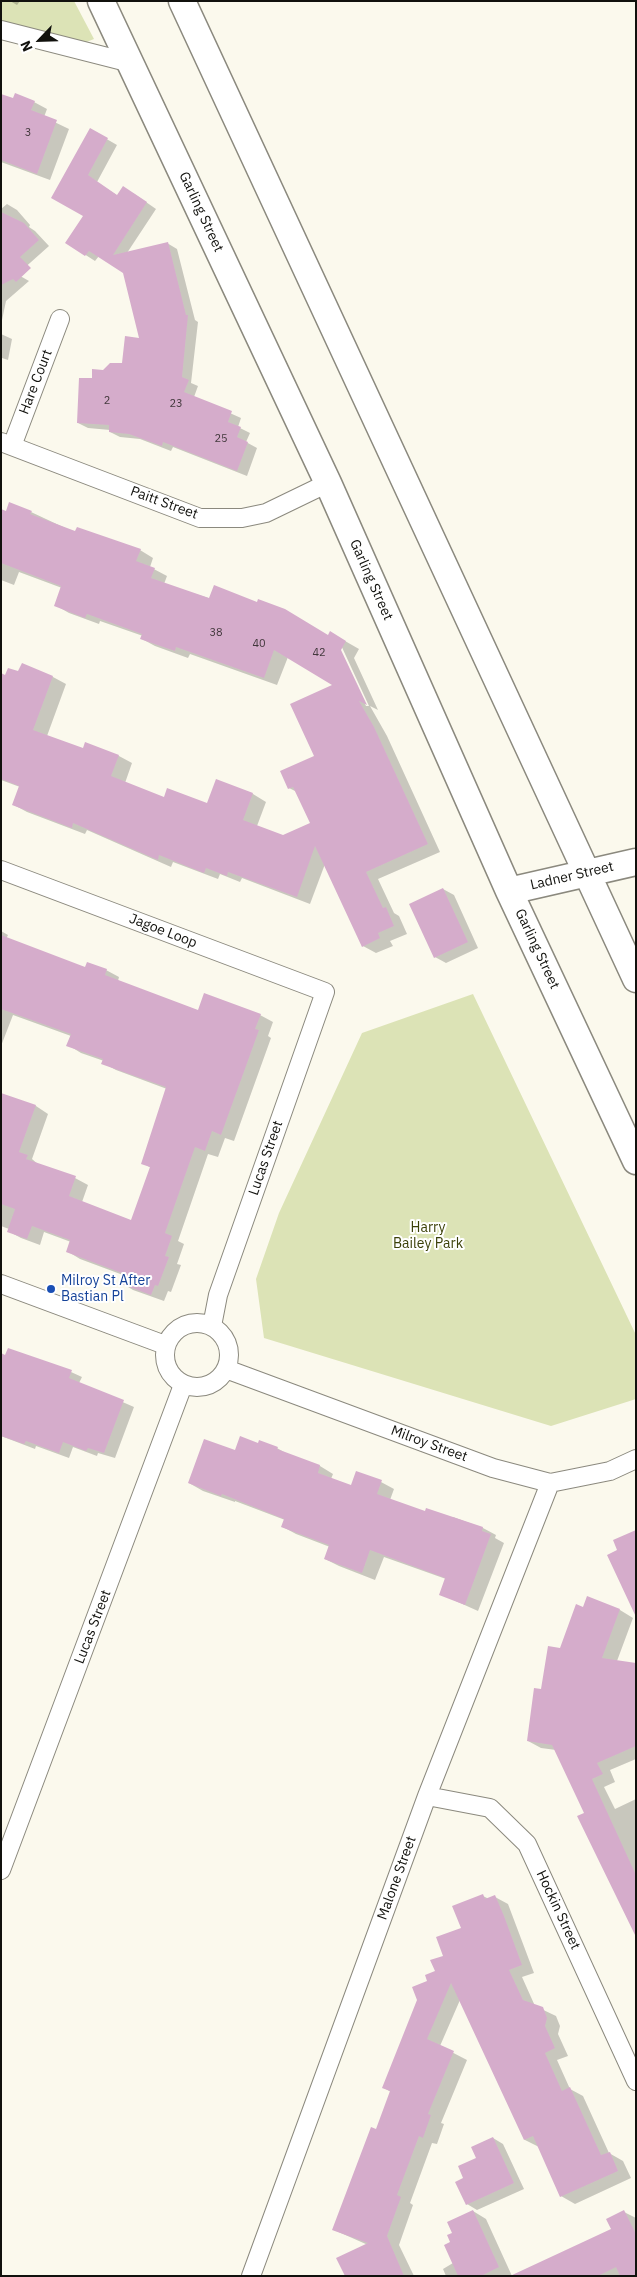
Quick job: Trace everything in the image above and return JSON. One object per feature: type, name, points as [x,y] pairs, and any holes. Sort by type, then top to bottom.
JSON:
[{"type":"street","name":"Garling Street","points":[[101,1],[328,483],[509,891],[636,1161]]},
{"type":"street","points":[[182,1],[588,872],[636,979]]},
{"type":"street","points":[[1,30],[131,63]]},
{"type":"street","name":"Hare Court","points":[[6,444],[60,319]]},
{"type":"street","name":"Paitt Street","points":[[6,444],[200,518],[242,518],[266,513],[328,483]]},
{"type":"street","name":"Ladner Street","points":[[509,891],[636,862]]},
{"type":"street","name":"Jagoe Loop","points":[[1,870],[326,992]]},
{"type":"street","name":"Lucas Street","points":[[212,1326],[218,1295],[326,992]]},
{"type":"street","points":[[1,1284],[165,1345]]},
{"type":"street","points":[[203,1323],[212,1326],[226,1340],[229,1360],[221,1376],[208,1385],[200,1387],[183,1385],[169,1372],[165,1364],[165,1345],[176,1329],[184,1324],[203,1323]]},
{"type":"street","name":"Milroy Street","points":[[226,1369],[493,1468],[550,1483],[610,1471],[636,1459]]},
{"type":"street","name":"Lucas Street","points":[[1,1870],[183,1385]]},
{"type":"street","name":"Malone Street","points":[[251,2276],[428,1796],[550,1483]]},
{"type":"street","name":"Hockin Street","points":[[428,1796],[490,1808],[527,1844],[636,2081]]},
{"type":"green space","points":[[1,1],[74,1],[94,39],[84,43],[1,22]]},
{"type":"green space","name":"Harry Bailey Park","points":[[473,994],[636,1335],[636,1399],[551,1426],[264,1338],[256,1279],[279,1213],[362,1033]]},
{"type":"building","points":[[15,93],[35,101],[31,110],[57,120],[37,174],[1,160],[1,94],[13,98]]},
{"type":"building","points":[[90,128],[108,138],[88,175],[117,195],[123,186],[147,202],[113,255],[168,242],[186,315],[188,315],[182,377],[189,380],[184,392],[232,411],[228,422],[241,427],[237,437],[248,442],[237,471],[163,442],[162,446],[129,434],[109,432],[109,425],[77,423],[79,378],[92,378],[92,369],[103,370],[110,363],[122,363],[125,336],[139,338],[123,273],[89,251],[85,256],[65,243],[83,216],[51,198]]},
{"type":"building","points":[[1,212],[24,223],[39,240],[20,257],[31,268],[16,282],[13,279],[1,285]]},
{"type":"building","points":[[9,502],[32,511],[30,514],[75,531],[77,527],[141,549],[136,561],[155,568],[151,578],[209,598],[214,585],[257,602],[258,599],[285,609],[328,635],[330,631],[346,641],[341,650],[367,705],[359,701],[374,727],[428,844],[366,872],[383,908],[386,907],[394,926],[378,933],[380,938],[362,947],[315,846],[297,897],[228,872],[227,876],[206,868],[204,873],[159,855],[158,860],[73,823],[72,828],[12,805],[19,786],[1,779],[1,673],[5,675],[8,668],[18,671],[22,663],[53,676],[33,730],[83,748],[85,742],[119,755],[111,776],[164,797],[167,788],[207,803],[216,779],[253,793],[243,820],[283,835],[310,823],[293,787],[288,789],[280,771],[314,756],[290,704],[332,685],[274,650],[264,678],[176,647],[175,651],[140,639],[142,634],[87,614],[85,618],[54,606],[61,586],[1,563],[1,509],[6,511]]},
{"type":"building","points":[[443,888],[468,942],[434,958],[409,904]]},
{"type":"building","points":[[1,935],[85,967],[87,962],[107,969],[105,975],[198,1010],[204,993],[261,1014],[255,1029],[259,1030],[221,1135],[212,1131],[205,1151],[195,1147],[165,1233],[172,1236],[165,1256],[169,1257],[158,1286],[155,1285],[151,1295],[119,1283],[122,1273],[66,1252],[70,1240],[32,1226],[27,1239],[7,1232],[15,1209],[1,1204],[1,1093],[36,1105],[19,1152],[28,1155],[26,1159],[76,1176],[69,1196],[131,1220],[150,1167],[141,1164],[166,1087],[101,1064],[103,1059],[66,1046],[71,1034],[1,1009]]},
{"type":"building","points":[[8,1348],[72,1370],[69,1378],[124,1400],[104,1453],[88,1448],[86,1451],[63,1442],[59,1453],[26,1441],[24,1444],[1,1436],[1,1353],[5,1355]]},
{"type":"building","points":[[240,1436],[258,1443],[259,1440],[278,1447],[277,1449],[320,1465],[318,1473],[351,1485],[356,1471],[382,1480],[377,1494],[425,1511],[426,1508],[483,1527],[482,1531],[491,1534],[465,1605],[439,1595],[445,1578],[370,1550],[362,1573],[324,1559],[329,1545],[281,1527],[284,1519],[222,1494],[221,1496],[188,1483],[204,1439],[235,1450]]},
{"type":"building","points":[[636,1530],[636,1617],[607,1555],[617,1550],[613,1540]]},
{"type":"building","points":[[587,1596],[620,1609],[602,1658],[636,1663],[636,1746],[597,1763],[603,1774],[592,1779],[636,1875],[636,1937],[577,1816],[584,1813],[552,1745],[527,1741],[534,1688],[541,1689],[548,1646],[560,1648],[576,1604],[583,1607]]},
{"type":"building","points":[[483,1894],[485,1899],[495,1895],[504,1916],[522,1965],[509,1970],[523,2000],[543,2007],[547,2018],[545,2026],[555,2048],[545,2053],[562,2091],[570,2087],[601,2155],[610,2152],[618,2171],[560,2197],[533,2136],[524,2140],[451,1983],[427,2039],[454,2051],[428,2114],[431,2115],[423,2138],[419,2136],[397,2195],[401,2197],[387,2236],[404,2276],[345,2276],[336,2258],[368,2243],[332,2230],[371,2127],[376,2129],[390,2091],[382,2088],[417,2000],[412,1987],[427,1981],[425,1975],[435,1971],[430,1960],[443,1956],[436,1937],[461,1928],[452,1906]]},
{"type":"building","points":[[493,2137],[514,2183],[466,2205],[455,2182],[463,2178],[458,2166],[476,2158],[471,2147]]},
{"type":"building","points":[[473,2210],[499,2267],[481,2276],[458,2276],[444,2245],[450,2242],[447,2235],[452,2233],[447,2222]]},
{"type":"building","points":[[624,2210],[636,2234],[636,2276],[620,2276],[616,2267],[598,2276],[510,2276],[611,2229],[606,2219]]},
{"type":"place","name":"Milroy St After Bastian Pl","points":[[51,1289]]}]
